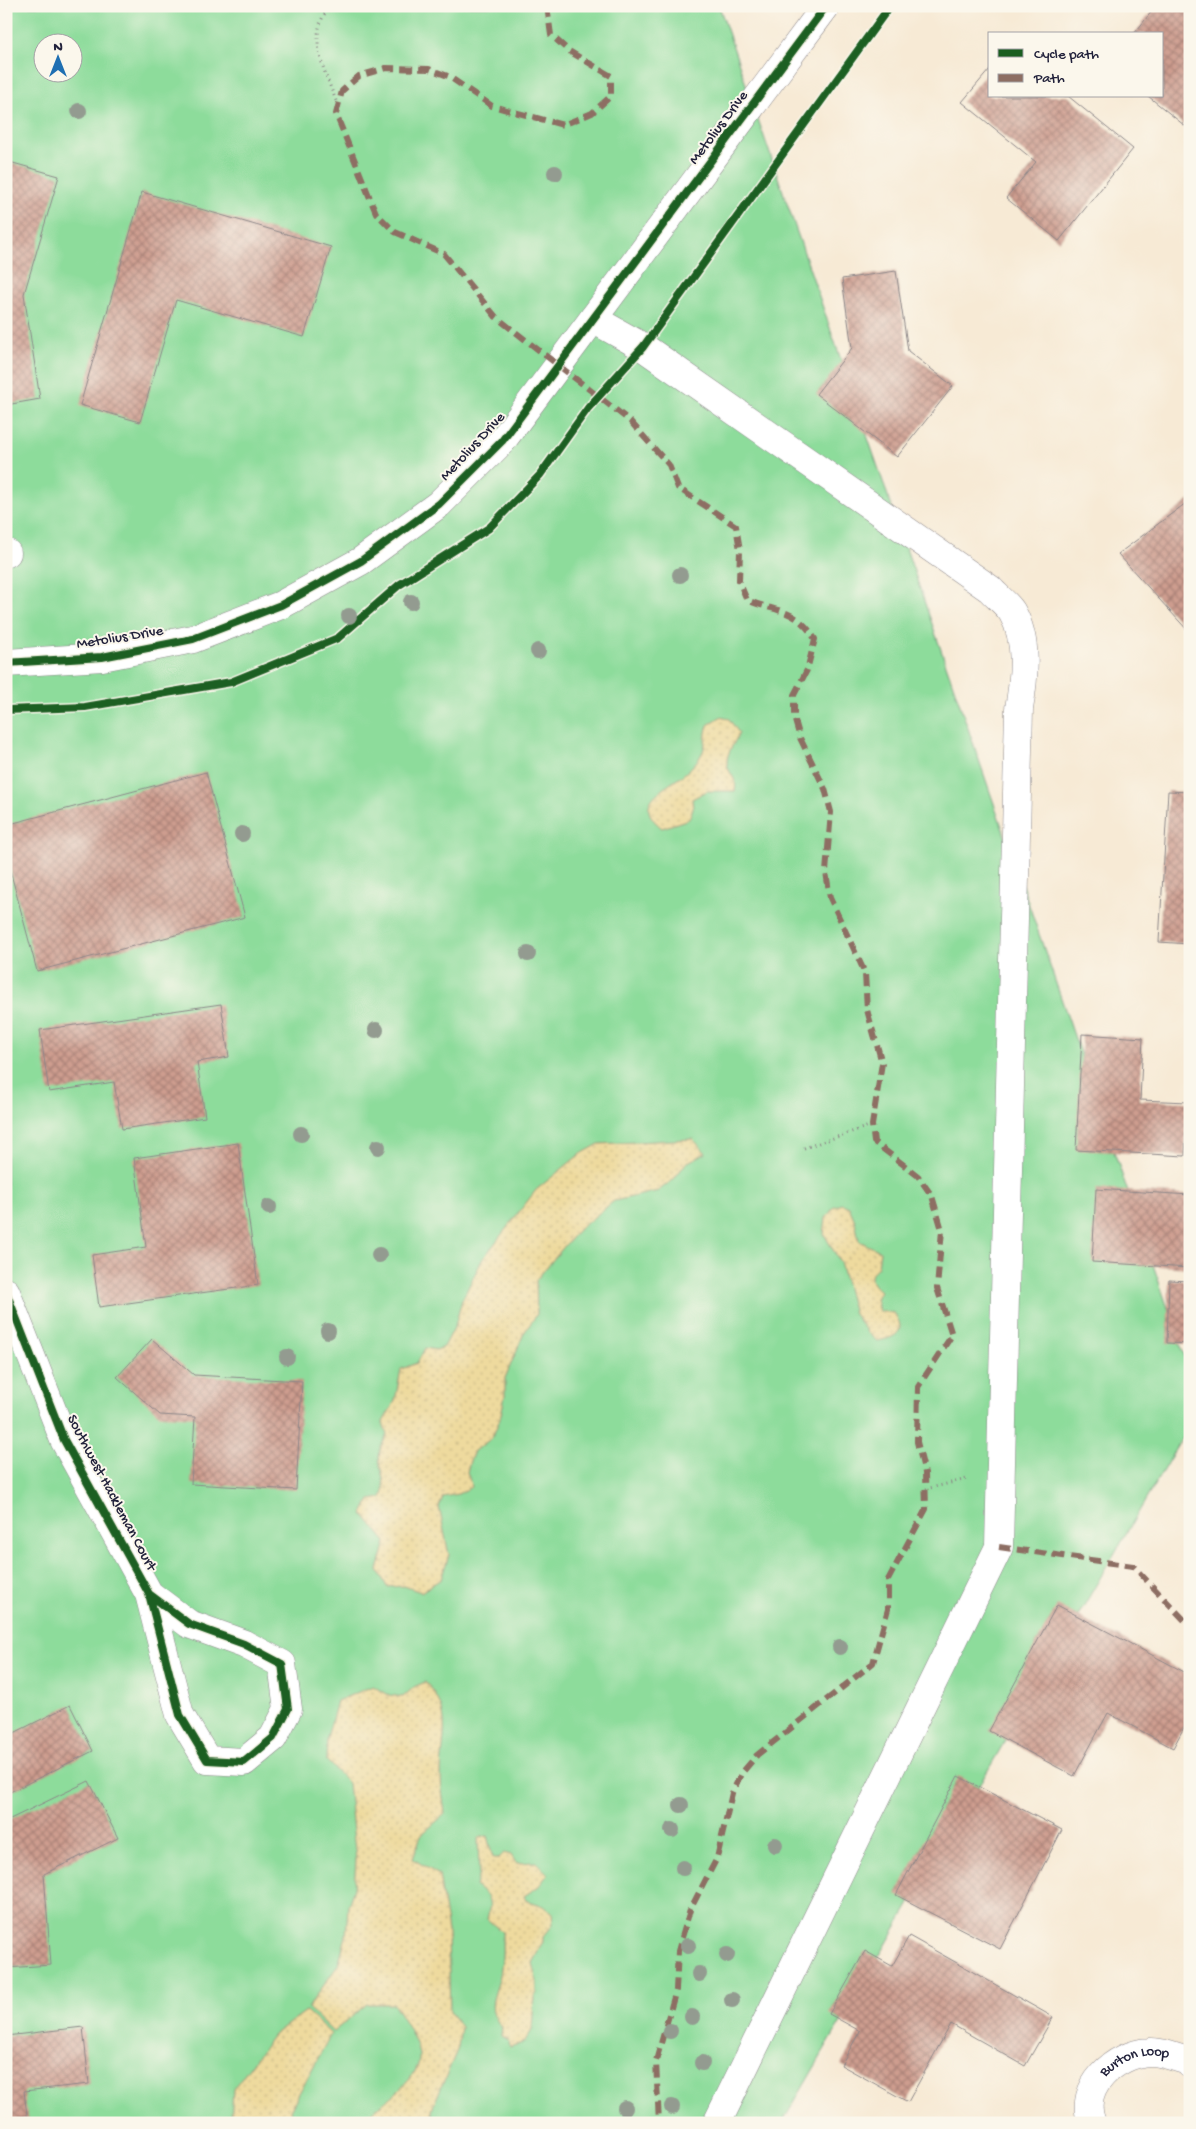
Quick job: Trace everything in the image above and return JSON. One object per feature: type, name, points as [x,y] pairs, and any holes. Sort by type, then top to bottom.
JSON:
[{"type":"street","name":"Metolius Drive","points":[[6,663],[102,657],[193,639],[281,605],[361,561],[439,504],[502,441],[826,6]]},
{"type":"street","points":[[593,319],[642,347],[990,589],[1012,613],[1021,639],[1025,672],[1019,709],[999,1547],[717,2123]]},
{"type":"street","name":"Southwest Hackleman Court","points":[[6,1292],[64,1440],[149,1594],[180,1715],[207,1760],[244,1762],[273,1738],[288,1709],[282,1664],[244,1644],[190,1624],[149,1594]]},
{"type":"street","name":"Burton Loop","points":[[1092,2123],[1088,2114],[1094,2083],[1117,2061],[1150,2052],[1188,2061],[1190,2064]]},
{"type":"path","points":[[331,6],[325,12],[319,36],[318,52],[338,106]]},
{"type":"path","points":[[804,1148],[872,1125]]},
{"type":"path","points":[[926,1488],[1002,1471]]},
{"type":"green space","points":[[6,6],[719,6],[1190,1372],[1190,1424],[782,2123],[6,2123]]},
{"type":"sand","points":[[720,717],[729,719],[739,733],[727,760],[728,768],[735,783],[735,791],[707,791],[692,799],[693,808],[689,819],[662,828],[650,813],[651,801],[655,795],[683,775],[697,762],[704,748],[708,725]]},
{"type":"sand","points":[[693,1139],[706,1153],[686,1163],[674,1179],[658,1191],[614,1201],[578,1230],[536,1280],[537,1314],[524,1333],[505,1378],[505,1396],[500,1419],[492,1438],[474,1451],[470,1461],[467,1472],[472,1487],[458,1494],[443,1497],[439,1507],[449,1555],[441,1579],[421,1592],[404,1586],[387,1587],[378,1570],[386,1542],[363,1514],[370,1500],[382,1498],[384,1492],[379,1456],[387,1435],[383,1422],[395,1401],[401,1369],[417,1363],[425,1348],[436,1350],[444,1347],[455,1326],[462,1300],[482,1260],[536,1190],[579,1155],[599,1144]]},
{"type":"sand","points":[[842,1204],[849,1207],[855,1221],[859,1241],[880,1251],[878,1267],[871,1276],[872,1282],[880,1291],[876,1299],[879,1311],[894,1313],[900,1325],[898,1333],[889,1338],[877,1341],[867,1332],[854,1314],[840,1262],[824,1234],[826,1218],[834,1207]]},
{"type":"sand","points":[[425,1682],[440,1704],[443,1715],[444,1738],[441,1786],[445,1814],[421,1835],[413,1859],[439,1875],[448,1931],[450,2012],[461,2027],[458,2048],[432,2109],[434,2123],[356,2123],[385,2102],[405,2084],[413,2075],[418,2065],[419,2055],[412,2035],[394,2004],[367,2004],[333,2032],[308,2008],[338,1965],[346,1936],[348,1906],[354,1888],[356,1860],[348,1783],[326,1760],[327,1738],[337,1701],[373,1686],[389,1695],[403,1697],[414,1687]]},
{"type":"sand","points":[[487,1836],[493,1858],[499,1858],[504,1853],[511,1855],[516,1863],[536,1862],[548,1874],[539,1886],[524,1896],[526,1900],[544,1906],[552,1913],[553,1925],[543,1937],[543,1942],[532,1963],[537,1982],[537,1993],[534,1997],[532,2030],[525,2042],[511,2047],[508,2040],[501,2036],[502,2027],[496,2019],[492,2005],[502,1964],[502,1932],[487,1919],[489,1903],[487,1896],[475,1886],[479,1874],[478,1837]]},
{"type":"sand","points":[[306,2011],[331,2034],[290,2110],[294,2123],[231,2123],[233,2089],[273,2035]]},
{"type":"building","points":[[1156,6],[1190,6],[1190,130],[1150,98],[1164,98],[1164,32],[1136,32]]},
{"type":"building","points":[[988,71],[988,98],[1070,98],[1133,149],[1059,241],[1006,198],[1036,162],[962,102]]},
{"type":"building","points":[[6,161],[59,176],[24,294],[40,399],[6,405]]},
{"type":"building","points":[[142,192],[331,247],[304,337],[176,300],[140,422],[80,405]]},
{"type":"building","points":[[896,271],[908,351],[953,386],[897,457],[816,394],[852,348],[842,279]]},
{"type":"building","points":[[1190,500],[1190,633],[1118,554]]},
{"type":"building","points":[[206,772],[245,917],[37,971],[6,855],[6,825]]},
{"type":"building","points":[[1168,791],[1190,792],[1190,944],[1159,942]]},
{"type":"building","points":[[221,1004],[229,1057],[197,1062],[205,1117],[122,1129],[114,1082],[49,1092],[40,1030]]},
{"type":"building","points":[[1082,1034],[1143,1038],[1140,1100],[1188,1102],[1185,1156],[1076,1150]]},
{"type":"building","points":[[238,1143],[258,1285],[99,1307],[92,1255],[146,1247],[134,1158]]},
{"type":"building","points":[[1096,1189],[1190,1195],[1190,1268],[1092,1262]]},
{"type":"building","points":[[1169,1280],[1190,1281],[1190,1344],[1167,1343]]},
{"type":"building","points":[[152,1339],[194,1375],[302,1381],[296,1490],[191,1484],[195,1417],[160,1415],[117,1377]]},
{"type":"building","points":[[1057,1605],[1190,1675],[1190,1716],[1173,1748],[1108,1713],[1074,1776],[989,1731]]},
{"type":"building","points":[[70,1705],[93,1751],[6,1794],[6,1737]]},
{"type":"building","points":[[958,1776],[1062,1830],[1000,1949],[896,1895]]},
{"type":"building","points":[[89,1781],[118,1838],[44,1874],[51,1965],[6,1968],[6,1868],[8,1868],[6,1821]]},
{"type":"building","points":[[909,1936],[1053,2017],[1025,2066],[951,2024],[908,2102],[841,2065],[860,2031],[829,2014],[865,1951],[892,1966]]},
{"type":"building","points":[[83,2027],[89,2084],[24,2091],[28,2123],[6,2123],[6,2036]]},
{"type":"marked path","points":[[547,6],[551,35],[569,51],[611,76],[611,96],[592,113],[563,125],[492,106],[448,76],[429,69],[386,68],[359,76],[342,91],[336,114],[376,213],[395,232],[444,254],[496,317],[630,421],[669,465],[678,488],[736,526],[740,550],[739,581],[747,600],[793,616],[808,629],[815,639],[807,670],[794,695],[794,717],[800,738],[825,789],[831,812],[826,872],[830,898],[865,973],[867,1010],[882,1063],[872,1125],[874,1142],[918,1176],[932,1196],[942,1230],[937,1288],[952,1335],[918,1387],[917,1442],[925,1473],[926,1509],[888,1580],[888,1609],[873,1663],[757,1755],[741,1774],[732,1793],[717,1858],[690,1910],[678,1951],[676,1990],[656,2061],[659,2123]]},
{"type":"marked path","points":[[999,1547],[1133,1566],[1190,1626]]},
{"type":"marked path","points":[[1188,2061],[1190,2057]]},
{"type":"cycle path","points":[[6,663],[102,657],[193,639],[281,605],[361,561],[439,504],[502,441],[826,6]]},
{"type":"cycle path","points":[[6,710],[85,707],[231,682],[338,638],[399,585],[489,528],[540,475],[588,408],[643,347],[890,6]]},
{"type":"cycle path","points":[[6,1292],[64,1440],[149,1594],[180,1715],[207,1760],[244,1762],[273,1738],[288,1709],[282,1664],[244,1644],[189,1624],[149,1594]]}]
